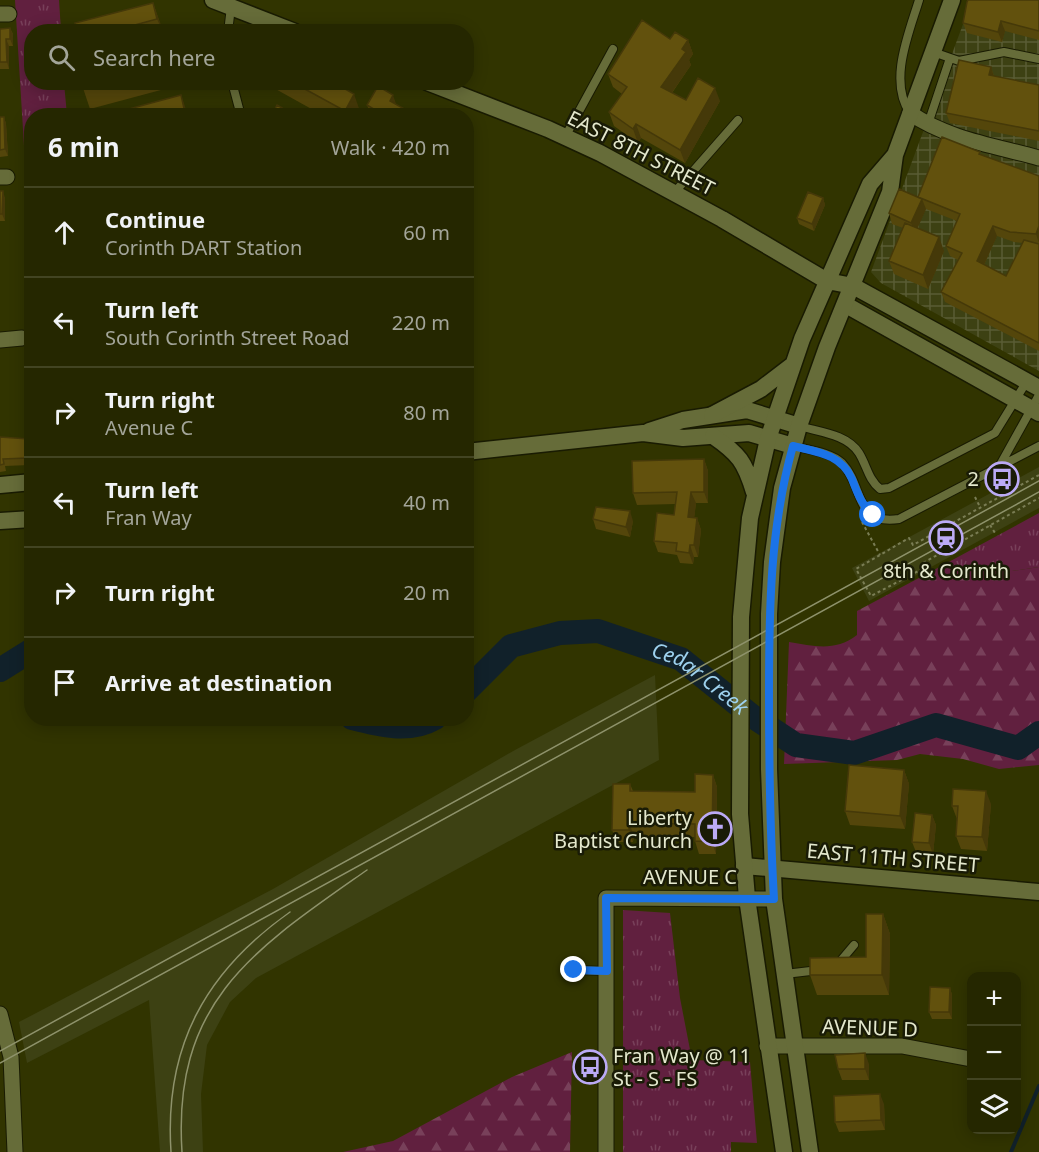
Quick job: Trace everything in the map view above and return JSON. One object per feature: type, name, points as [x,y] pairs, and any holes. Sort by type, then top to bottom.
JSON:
[{"type":"main road","points":[[213,0],[275,24]]},
{"type":"main road","points":[[810,1152],[774,899],[772,868],[769,695],[772,562],[782,488],[799,426],[827,348],[846,306],[890,192],[894,155],[952,0]]},
{"type":"main road","name":"EAST 8TH STREET","points":[[447,90],[565,137],[674,193],[827,281],[853,286],[1033,385]]},
{"type":"main road","points":[[783,1152],[747,898],[740,814],[742,607],[754,492],[791,366],[870,184],[894,155]]},
{"type":"main road","name":"EAST 8TH STREET","points":[[827,281],[846,306],[1016,400],[1036,405]]},
{"type":"main road","points":[[712,415],[738,403],[791,366]]},
{"type":"main road","points":[[474,451],[643,433],[683,420],[747,410],[799,426]]},
{"type":"main road","points":[[643,433],[683,438],[749,433],[793,446]]},
{"type":"main road","points":[[713,436],[739,455],[746,466],[754,492]]},
{"type":"main road","points":[[0,485],[24,483]]},
{"type":"main road","points":[[0,521],[24,520]]},
{"type":"main road","name":"EAST 11TH STREET","points":[[744,866],[1039,892]]},
{"type":"street","points":[[910,113],[927,124],[960,136],[1039,158]]},
{"type":"street","points":[[0,340],[22,338]]},
{"type":"street","name":"AVENUE C","points":[[607,971],[606,898],[774,899]]},
{"type":"street","points":[[606,1152],[607,971]]},
{"type":"street","points":[[0,1014],[11,1057],[15,1152]]},
{"type":"street","name":"AVENUE D","points":[[767,1046],[902,1046],[967,1058]]},
{"type":"lane","points":[[910,113],[901,95],[900,80],[905,47],[919,0]]},
{"type":"lane","points":[[229,24],[231,7]]},
{"type":"lane","points":[[565,137],[613,50]]},
{"type":"lane","points":[[932,51],[950,58],[968,61],[1004,52],[1039,59]]},
{"type":"lane","points":[[927,124],[950,58]]},
{"type":"lane","points":[[234,90],[239,108]]},
{"type":"lane","points":[[674,193],[738,120]]},
{"type":"lane","points":[[799,426],[844,439],[858,452],[872,483],[880,489],[889,488],[995,433],[1016,400],[1033,385]]},
{"type":"lane","points":[[999,468],[1036,405]]},
{"type":"lane","points":[[793,446],[826,454],[841,462],[851,477],[862,505],[873,515],[887,521],[899,519],[1039,446]]},
{"type":"lane","points":[[834,969],[854,945]]},
{"type":"lane","points":[[785,974],[824,969]]},
{"type":"lane","points":[[574,970],[607,971]]},
{"type":"path","points":[[1039,475],[913,544],[909,538],[856,569],[871,597],[926,567],[924,563],[1039,498]]},
{"type":"path","points":[[975,497],[980,507]]},
{"type":"path","points":[[862,522],[880,555]]},
{"type":"path","points":[[990,525],[995,533]]},
{"type":"shaded area","points":[[972,0],[1039,0],[1039,371],[881,283],[871,272]]},
{"type":"shaded area","name":"8th & Corinth","points":[[1039,467],[1039,508],[869,601],[852,568]]},
{"type":"shaded area","points":[[655,675],[659,760],[256,978],[230,1002],[207,1045],[201,1094],[203,1152],[160,1152],[149,1000],[27,1063],[19,1022],[273,889],[515,750]]},
{"type":"green space","points":[[15,0],[59,0],[61,24],[24,24],[24,90],[65,90],[66,108],[24,108],[24,146]]},
{"type":"green space","points":[[1039,513],[1039,567],[1012,571],[932,571]]},
{"type":"green space","points":[[1039,567],[1039,765],[999,769],[963,759],[920,754],[897,760],[784,764],[789,642],[824,646],[841,644],[857,635],[857,611],[932,571],[1012,571]]},
{"type":"green space","points":[[623,910],[670,913],[680,998],[692,1060],[750,1062],[757,1143],[731,1142],[731,1152],[623,1152]]},
{"type":"green space","points":[[572,1052],[570,1152],[343,1152],[393,1141],[512,1077]]},
{"type":"building","points":[[968,0],[1039,0],[1039,31],[1001,21],[998,32],[963,23]]},
{"type":"building","points":[[153,3],[157,19],[139,24],[75,23]]},
{"type":"building","points":[[642,20],[670,39],[675,32],[688,40],[682,49],[686,52],[661,87],[686,100],[698,78],[715,88],[680,150],[636,124],[633,129],[609,112],[627,87],[608,74]]},
{"type":"building","points":[[10,28],[10,39],[6,39],[7,62],[0,62],[0,29]]},
{"type":"building","points":[[959,60],[991,67],[989,75],[1039,85],[1039,131],[946,113]]},
{"type":"building","points":[[307,90],[347,90],[354,94],[347,108],[340,108]]},
{"type":"building","points":[[376,90],[385,90],[393,95],[390,101],[403,108],[372,108],[367,105]]},
{"type":"building","points":[[181,95],[184,108],[133,108]]},
{"type":"building","points":[[0,117],[4,117],[5,149],[0,150]]},
{"type":"building","points":[[942,137],[980,152],[979,154],[1039,176],[1039,226],[1036,234],[1010,232],[993,226],[977,261],[1006,276],[1024,240],[1039,244],[1039,343],[941,292],[962,253],[946,246],[960,214],[918,197]]},
{"type":"building","points":[[899,189],[922,199],[911,223],[889,213]]},
{"type":"building","points":[[0,191],[3,191],[2,214],[0,214]]},
{"type":"building","points":[[808,192],[823,198],[812,224],[797,218]]},
{"type":"building","points":[[905,223],[939,237],[923,275],[889,261]]},
{"type":"building","points":[[0,437],[24,439],[24,458],[3,459],[4,464],[0,465]]},
{"type":"building","points":[[704,459],[704,492],[691,492],[688,517],[697,518],[694,545],[690,545],[689,553],[676,551],[677,543],[654,541],[657,513],[674,515],[677,492],[633,493],[632,461]]},
{"type":"building","points":[[596,507],[630,511],[626,527],[593,519]]},
{"type":"building","points":[[849,765],[904,770],[900,816],[845,811]]},
{"type":"building","points":[[695,774],[713,775],[712,842],[695,841],[695,824],[629,823],[629,830],[612,830],[613,784],[630,784],[630,791],[695,792]]},
{"type":"building","points":[[953,789],[986,791],[982,837],[956,836],[958,806],[952,806]]},
{"type":"building","points":[[915,813],[932,815],[929,843],[912,842]]},
{"type":"building","points":[[866,914],[883,914],[882,975],[810,975],[810,958],[866,957]]},
{"type":"building","points":[[930,987],[950,988],[949,1012],[929,1012]]},
{"type":"building","points":[[865,1053],[865,1069],[838,1069],[835,1055]]},
{"type":"building","points":[[880,1094],[881,1120],[835,1122],[834,1096]]},
{"type":"waterway","name":"Cedar Creek","points":[[474,683],[511,646],[560,633],[598,631],[681,659],[752,716],[796,745],[854,753],[936,725],[1018,748],[1039,733]]},
{"type":"waterway","name":"Cedar Creek","points":[[0,670],[24,655]]},
{"type":"waterway","name":"Cedar Creek","points":[[394,726],[404,726]]},
{"type":"waterway","points":[[1011,1152],[1039,1086]]},
{"type":"tram line","points":[[0,1051],[1039,481]]},
{"type":"tram line","points":[[0,1063],[1039,492]]},
{"type":"tram line","points":[[182,1152],[183,1099],[191,1055],[207,1017],[229,983],[257,953],[367,870]]},
{"type":"tram line","points":[[171,1152],[171,1114],[175,1079],[183,1046],[196,1015],[213,987],[235,960],[260,935],[290,912]]},
{"type":"place","name":"2","points":[[1002,479]]},
{"type":"place","name":"8th & Corinth","points":[[946,538]]},
{"type":"place","name":"Liberty Baptist Church","points":[[715,829]]},
{"type":"place","name":"Fran Way @ 11 St - S - FS","points":[[590,1067]]},
{"type":"route","points":[[574,970],[607,971],[606,898],[774,899],[769,770],[769,614],[777,519],[793,446],[826,454],[841,462],[851,477],[862,505],[873,515]]}]
